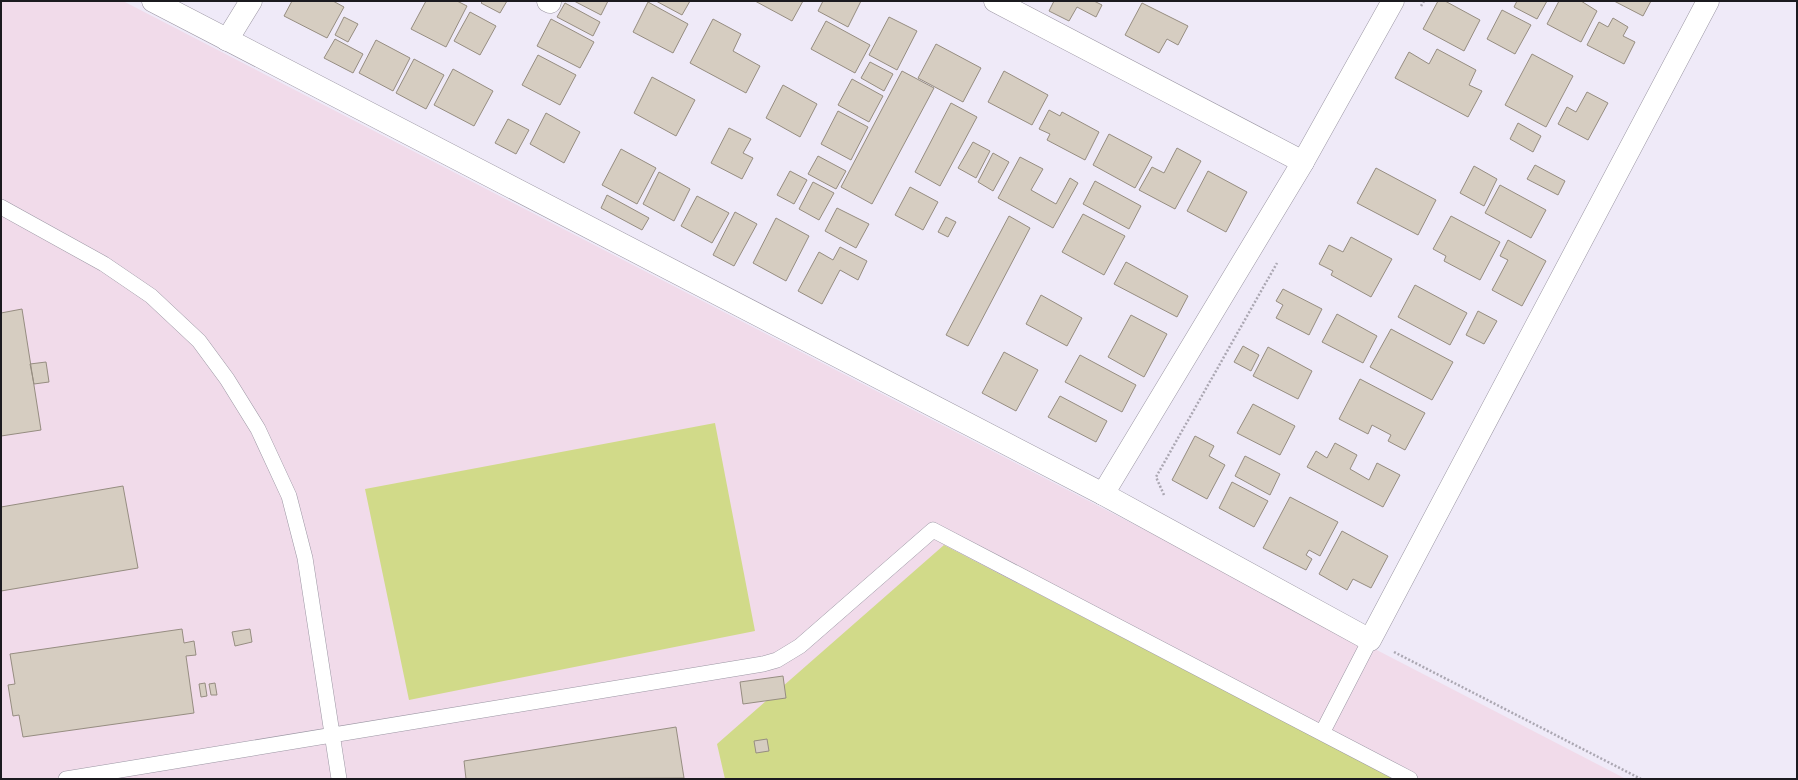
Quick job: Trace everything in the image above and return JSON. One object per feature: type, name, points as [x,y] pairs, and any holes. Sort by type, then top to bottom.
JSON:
[{"type":"street","points":[[153,1],[1103,494],[1370,640],[1708,1]]},
{"type":"street","points":[[227,40],[251,1]]},
{"type":"street","points":[[995,1],[1303,162]]},
{"type":"street","points":[[1103,494],[1303,162],[1393,1]]},
{"type":"lane","points":[[1,207],[104,264],[151,296],[199,341],[227,379],[258,429],[289,496],[306,558],[339,779]]},
{"type":"lane","points":[[66,779],[763,664],[777,660],[800,646],[933,530],[1410,779]]},
{"type":"lane","points":[[1322,733],[1370,640]]},
{"type":"path","points":[[1420,8],[1424,1]]},
{"type":"path","points":[[1166,501],[1156,477],[1280,256]]},
{"type":"path","points":[[1370,640],[1641,779]]},
{"type":"shaded area","points":[[1,1],[123,1],[1626,779],[1,779]]},
{"type":"green space","points":[[715,423],[755,631],[409,700],[365,489]]},
{"type":"green space","points":[[944,545],[1395,779],[725,779],[717,744]]},
{"type":"building","points":[[292,1],[333,1],[344,7],[327,38],[284,16]]},
{"type":"building","points":[[426,1],[457,1],[467,6],[446,47],[411,29]]},
{"type":"building","points":[[483,1],[507,1],[500,13],[481,3]]},
{"type":"building","points":[[574,1],[608,1],[601,15]]},
{"type":"building","points":[[656,1],[690,1],[682,15]]},
{"type":"building","points":[[755,1],[803,1],[792,21]]},
{"type":"building","points":[[823,1],[861,1],[848,27],[818,11]]},
{"type":"building","points":[[1054,1],[1094,1],[1102,5],[1096,17],[1077,7],[1069,21],[1049,11]]},
{"type":"building","points":[[1438,1],[1445,1],[1480,20],[1464,51],[1423,29]]},
{"type":"building","points":[[1517,1],[1547,1],[1537,19],[1514,7]]},
{"type":"building","points":[[1559,1],[1581,1],[1597,11],[1581,42],[1547,24]]},
{"type":"building","points":[[1614,1],[1651,1],[1643,16]]},
{"type":"building","points":[[648,2],[688,24],[673,53],[633,32]]},
{"type":"building","points":[[565,3],[600,22],[593,36],[557,17]]},
{"type":"building","points":[[1142,3],[1188,26],[1178,45],[1167,39],[1159,53],[1125,35]]},
{"type":"building","points":[[1502,10],[1531,25],[1515,54],[1487,39]]},
{"type":"building","points":[[470,12],[496,26],[480,55],[454,41]]},
{"type":"building","points":[[344,17],[358,24],[348,42],[335,35]]},
{"type":"building","points":[[889,17],[917,31],[897,70],[869,55]]},
{"type":"building","points":[[1613,18],[1628,27],[1623,36],[1635,42],[1624,64],[1587,45],[1599,22],[1608,27]]},
{"type":"building","points":[[551,19],[594,42],[580,68],[537,46]]},
{"type":"building","points":[[713,19],[741,34],[733,51],[760,66],[746,93],[690,63]]},
{"type":"building","points":[[826,21],[870,45],[855,73],[811,49]]},
{"type":"building","points":[[335,39],[363,54],[353,73],[324,58]]},
{"type":"building","points":[[376,40],[410,58],[393,91],[359,73]]},
{"type":"building","points":[[936,44],[981,68],[963,102],[918,78]]},
{"type":"building","points":[[1437,49],[1476,70],[1469,85],[1482,91],[1468,117],[1395,78],[1409,52],[1429,64]]},
{"type":"building","points":[[1532,54],[1573,76],[1546,127],[1505,105]]},
{"type":"building","points":[[538,55],[576,75],[560,105],[522,85]]},
{"type":"building","points":[[414,59],[444,75],[426,109],[396,93]]},
{"type":"building","points":[[870,62],[893,74],[884,91],[861,78]]},
{"type":"building","points":[[453,69],[493,91],[474,126],[434,105]]},
{"type":"building","points":[[902,71],[934,88],[872,204],[841,187]]},
{"type":"building","points":[[1004,71],[1048,95],[1032,125],[988,102]]},
{"type":"building","points":[[652,77],[695,100],[676,136],[634,113]]},
{"type":"building","points":[[852,79],[883,96],[869,122],[838,105]]},
{"type":"building","points":[[783,85],[817,104],[800,137],[766,118]]},
{"type":"building","points":[[1587,92],[1608,103],[1588,140],[1558,124],[1567,107],[1576,112]]},
{"type":"building","points":[[951,103],[977,117],[940,186],[915,172]]},
{"type":"building","points":[[1049,110],[1060,116],[1062,112],[1099,132],[1085,160],[1047,140],[1050,134],[1039,129]]},
{"type":"building","points":[[838,111],[868,127],[851,160],[821,144]]},
{"type":"building","points":[[546,113],[580,132],[564,163],[530,144]]},
{"type":"building","points":[[508,119],[529,130],[516,154],[495,143]]},
{"type":"building","points":[[1518,123],[1541,136],[1533,152],[1510,139]]},
{"type":"building","points":[[729,128],[751,139],[743,153],[753,158],[742,179],[711,163]]},
{"type":"building","points":[[1109,134],[1152,157],[1135,188],[1093,165]]},
{"type":"building","points":[[973,142],[990,151],[976,178],[958,168]]},
{"type":"building","points":[[1177,148],[1201,161],[1175,209],[1139,190],[1152,167],[1164,173]]},
{"type":"building","points":[[621,149],[656,168],[637,204],[602,185]]},
{"type":"building","points":[[993,153],[1009,162],[993,191],[978,182]]},
{"type":"building","points":[[818,156],[846,171],[836,189],[808,174]]},
{"type":"building","points":[[1020,157],[1043,169],[1031,190],[1056,204],[1070,178],[1078,183],[1053,228],[998,198]]},
{"type":"building","points":[[1535,165],[1565,181],[1558,195],[1527,179]]},
{"type":"building","points":[[1474,166],[1497,179],[1484,206],[1460,193]]},
{"type":"building","points":[[1376,168],[1436,200],[1418,235],[1357,203]]},
{"type":"building","points":[[790,171],[807,180],[794,204],[777,195]]},
{"type":"building","points":[[1208,171],[1247,192],[1226,232],[1187,211]]},
{"type":"building","points":[[659,172],[690,189],[674,221],[643,204]]},
{"type":"building","points":[[1095,181],[1141,206],[1129,229],[1083,204]]},
{"type":"building","points":[[813,182],[834,193],[819,220],[799,209]]},
{"type":"building","points":[[1500,185],[1546,210],[1531,238],[1485,213]]},
{"type":"building","points":[[910,187],[938,202],[923,230],[895,215]]},
{"type":"building","points":[[607,195],[649,218],[642,230],[601,208]]},
{"type":"building","points":[[697,196],[729,213],[712,243],[681,226]]},
{"type":"building","points":[[837,208],[869,224],[856,248],[825,231]]},
{"type":"building","points":[[735,212],[757,224],[734,266],[713,255]]},
{"type":"building","points":[[1083,214],[1125,236],[1104,275],[1062,252]]},
{"type":"building","points":[[1009,216],[1030,228],[968,346],[946,335]]},
{"type":"building","points":[[1451,216],[1500,242],[1480,280],[1444,261],[1446,256],[1433,249]]},
{"type":"building","points":[[946,217],[956,222],[948,237],[938,232]]},
{"type":"building","points":[[776,218],[809,236],[786,281],[753,263]]},
{"type":"building","points":[[1351,237],[1392,259],[1371,297],[1331,275],[1333,271],[1319,264],[1329,245],[1343,252]]},
{"type":"building","points":[[1508,240],[1546,261],[1522,306],[1492,290],[1508,260],[1500,256]]},
{"type":"building","points":[[840,247],[867,261],[858,280],[840,270],[822,304],[798,291],[819,252],[833,260]]},
{"type":"building","points":[[1126,262],[1188,296],[1177,317],[1114,284]]},
{"type":"building","points":[[1415,285],[1467,313],[1450,345],[1398,317]]},
{"type":"building","points":[[1283,289],[1322,309],[1309,335],[1276,318],[1283,305],[1276,301]]},
{"type":"building","points":[[1041,295],[1082,318],[1067,346],[1026,324]]},
{"type":"building","points":[[22,309],[41,430],[1,436],[1,313]]},
{"type":"building","points":[[1478,311],[1497,321],[1484,344],[1466,335]]},
{"type":"building","points":[[1337,314],[1377,336],[1363,363],[1322,342]]},
{"type":"building","points":[[1131,315],[1167,334],[1144,377],[1108,357]]},
{"type":"building","points":[[1391,329],[1453,362],[1432,400],[1370,367]]},
{"type":"building","points":[[1243,346],[1259,355],[1251,371],[1234,362]]},
{"type":"building","points":[[1268,347],[1312,371],[1298,399],[1253,376]]},
{"type":"building","points":[[1004,352],[1038,370],[1016,411],[982,393]]},
{"type":"building","points":[[1080,355],[1136,385],[1122,412],[1065,382]]},
{"type":"building","points":[[46,362],[49,382],[34,384],[30,364]]},
{"type":"building","points":[[1360,379],[1425,413],[1405,450],[1388,441],[1391,435],[1372,425],[1368,434],[1339,419]]},
{"type":"building","points":[[1060,396],[1107,421],[1096,442],[1048,417]]},
{"type":"building","points":[[1253,404],[1295,426],[1280,455],[1237,433]]},
{"type":"building","points":[[1195,436],[1214,446],[1209,456],[1225,465],[1207,499],[1172,480]]},
{"type":"building","points":[[1335,443],[1357,455],[1350,469],[1369,480],[1377,463],[1400,475],[1383,507],[1307,467],[1316,451],[1327,458]]},
{"type":"building","points":[[1245,456],[1280,474],[1270,495],[1235,476]]},
{"type":"building","points":[[1232,482],[1268,501],[1254,527],[1219,508]]},
{"type":"building","points":[[123,486],[138,568],[1,591],[1,507]]},
{"type":"building","points":[[1290,497],[1338,522],[1320,556],[1309,550],[1306,555],[1312,559],[1306,570],[1263,548]]},
{"type":"building","points":[[1342,531],[1388,556],[1371,588],[1353,579],[1347,590],[1319,574]]},
{"type":"building","points":[[182,629],[184,643],[194,641],[196,655],[186,656],[194,713],[23,737],[19,715],[13,716],[8,685],[15,684],[10,654]]},
{"type":"building","points":[[250,629],[252,642],[235,646],[232,632]]},
{"type":"building","points":[[783,676],[786,698],[743,704],[740,682]]},
{"type":"building","points":[[205,683],[207,696],[201,697],[199,684]]},
{"type":"building","points":[[215,683],[217,695],[211,695],[209,684]]},
{"type":"building","points":[[676,727],[684,778],[466,779],[464,761]]},
{"type":"building","points":[[767,739],[769,751],[756,753],[754,741]]}]
